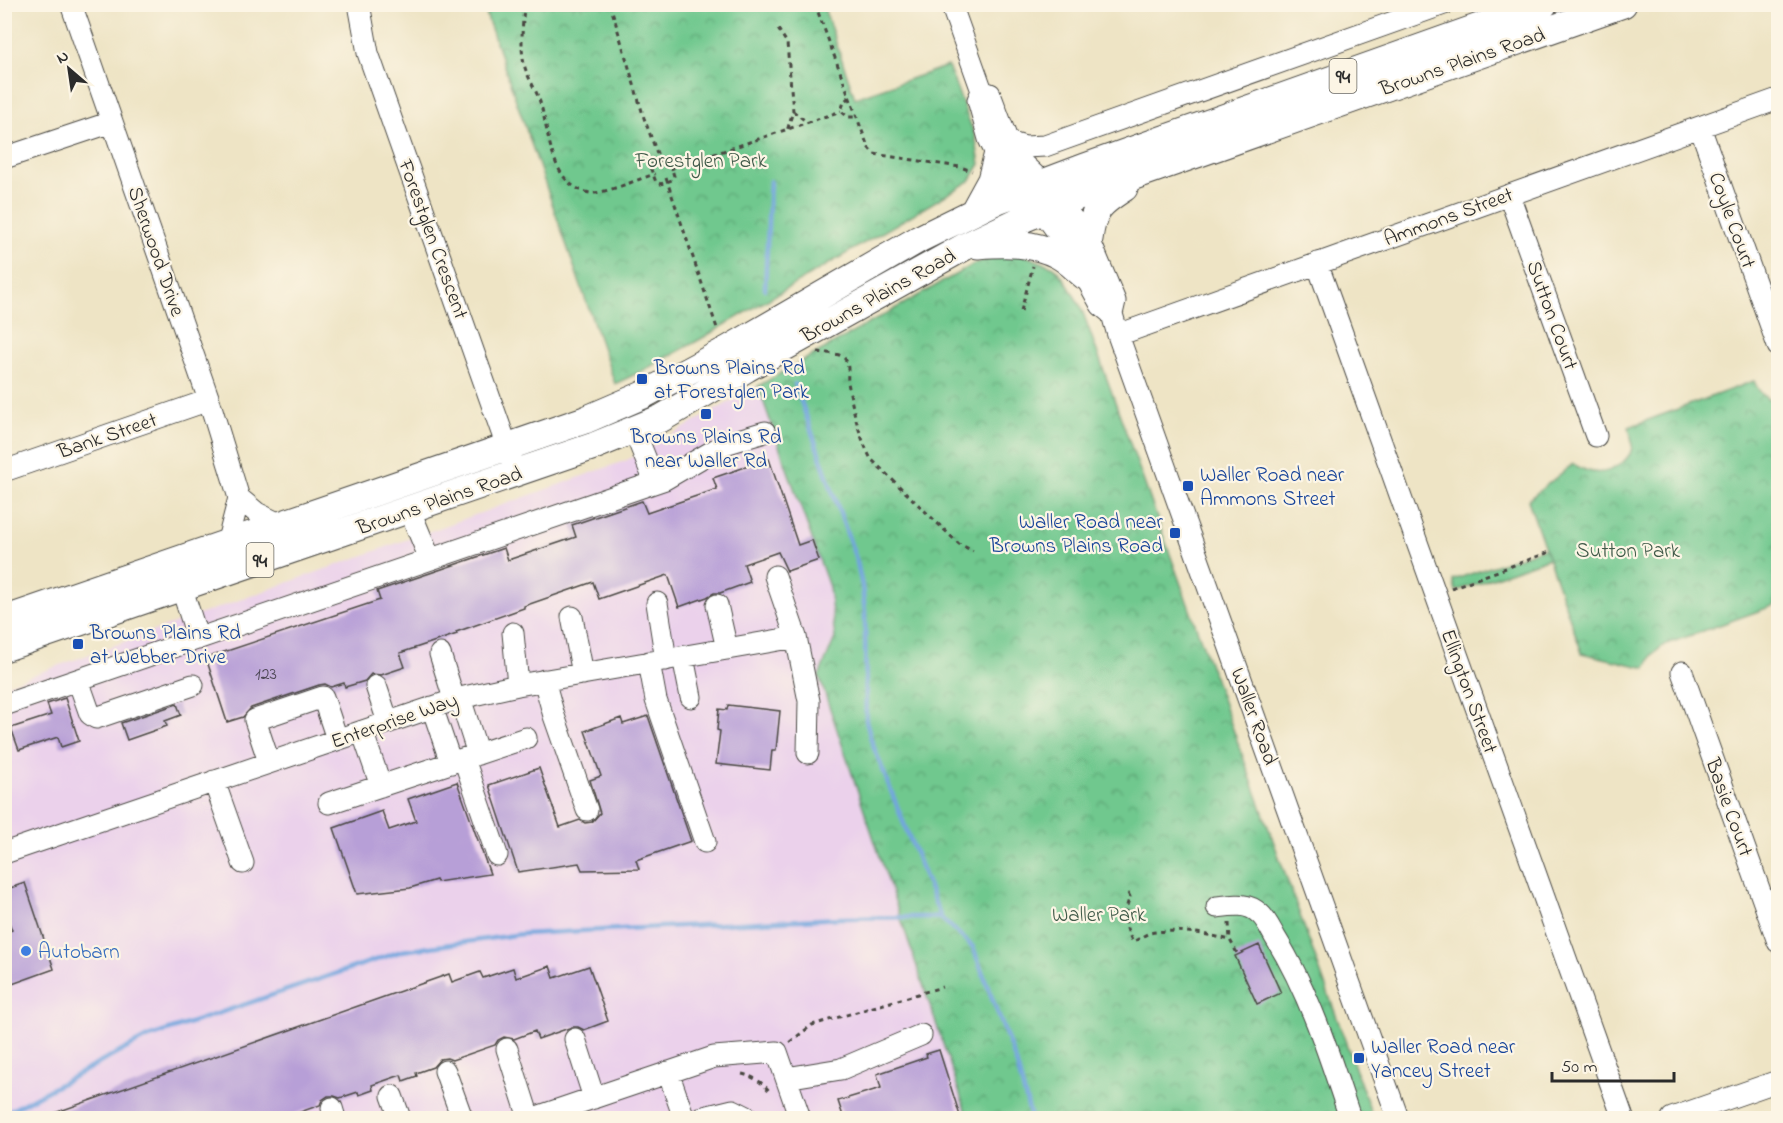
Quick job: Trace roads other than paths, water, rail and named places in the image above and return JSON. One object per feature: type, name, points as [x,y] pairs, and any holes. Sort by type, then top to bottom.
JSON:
[{"type":"main road","name":"Browns Plains Road","points":[[4,620],[585,420],[643,395],[727,350],[919,239],[974,211],[1032,187],[1544,4]]},
{"type":"main road","name":"Browns Plains Road","points":[[4,648],[181,586],[410,511],[594,446],[662,418],[964,247],[1051,207],[1623,4]]},
{"type":"main road","points":[[974,211],[991,180],[994,157]]},
{"type":"main road","points":[[1089,239],[1091,221],[1097,208],[1147,172]]},
{"type":"main road","points":[[964,247],[1010,242],[1038,248],[1060,256],[1085,276]]},
{"type":"street","name":"Sherwood Drive","points":[[71,4],[209,400],[239,498]]},
{"type":"street","name":"Forestglen Crescent","points":[[359,4],[368,53],[516,473]]},
{"type":"street","name":"Waller Road","points":[[951,4],[982,91],[978,100],[994,157],[1005,172],[1032,187],[1051,207],[1089,239],[1114,301],[1112,314],[1398,1119]]},
{"type":"street","points":[[994,157],[1061,140],[1444,4]]},
{"type":"street","name":"Ammons Street","points":[[1119,334],[1779,99]]},
{"type":"street","points":[[4,158],[112,122]]},
{"type":"street","name":"Coyle Court","points":[[1700,127],[1779,346]]},
{"type":"street","name":"Sutton Court","points":[[1509,195],[1596,436]]},
{"type":"street","name":"Waller Road","points":[[1051,207],[1070,249],[1101,306],[1112,314]]},
{"type":"street","name":"Ellington Street","points":[[1317,264],[1623,1119]]},
{"type":"street","name":"Bank Street","points":[[4,471],[209,400]]},
{"type":"street","points":[[634,430],[655,483]]},
{"type":"street","points":[[4,705],[655,483],[725,444],[765,432]]},
{"type":"street","points":[[227,544],[239,498],[257,513],[281,525]]},
{"type":"street","points":[[410,511],[430,560]]},
{"type":"street","points":[[775,576],[796,637],[809,702],[808,753]]},
{"type":"street","points":[[181,586],[198,639]]},
{"type":"street","points":[[657,603],[666,660],[656,700],[705,842]]},
{"type":"street","points":[[717,605],[727,649]]},
{"type":"street","points":[[572,617],[583,674]]},
{"type":"street","points":[[513,633],[518,685]]},
{"type":"street","name":"Enterprise Way","points":[[4,853],[457,698],[544,680],[796,637]]},
{"type":"street","points":[[440,654],[457,698],[464,759],[497,855]]},
{"type":"street","points":[[666,660],[692,697]]},
{"type":"street","name":"Basie Court","points":[[1682,672],[1779,942]]},
{"type":"street","points":[[78,680],[90,714],[96,718],[193,685]]},
{"type":"street","points":[[544,680],[554,716],[587,810]]},
{"type":"street","points":[[376,686],[388,722]]},
{"type":"street","points":[[269,762],[255,720],[323,697],[337,739]]},
{"type":"street","points":[[432,707],[464,759]]},
{"type":"street","points":[[362,731],[381,786]]},
{"type":"street","points":[[329,803],[526,738]]},
{"type":"street","points":[[214,781],[243,863]]},
{"type":"street","points":[[1222,907],[1237,905],[1250,907],[1261,914],[1291,963],[1334,1067],[1350,1119]]},
{"type":"street","points":[[786,1078],[841,1069],[921,1035]]},
{"type":"street","points":[[574,1039],[594,1098]]},
{"type":"street","points":[[507,1049],[529,1119]]},
{"type":"street","points":[[534,1119],[714,1057],[777,1052],[800,1119]]},
{"type":"street","points":[[445,1071],[462,1119]]},
{"type":"street","points":[[668,1072],[684,1119]]},
{"type":"street","points":[[1672,1119],[1779,1081]]},
{"type":"street","points":[[393,1096],[400,1119]]},
{"type":"street","points":[[700,1119],[733,1110],[749,1119]]},
{"type":"waterway","points":[[765,289],[770,181]]},
{"type":"waterway","points":[[795,384],[857,562],[865,612],[866,720],[871,740],[941,918]]},
{"type":"waterway","points":[[4,1114],[146,1038],[402,951],[522,934],[841,918],[923,917],[941,918],[973,947],[1016,1062],[1031,1118]]},
{"type":"place","name":"Browns Plains Rd at Forestglen Park","points":[[642,379]]},
{"type":"place","name":"Browns Plains Rd near Waller Rd","points":[[706,414]]},
{"type":"place","name":"Waller Road near Ammons Street","points":[[1188,486]]},
{"type":"place","name":"Waller Road near Browns Plains Road","points":[[1175,533]]},
{"type":"place","name":"Browns Plains Rd at Webber Drive","points":[[78,644]]},
{"type":"place","name":"Autobarn","points":[[26,951]]},
{"type":"place","name":"Waller Road near Yancey Street","points":[[1359,1058]]},
{"type":"park label","name":"Forestglen Park","points":[[701,160]]},
{"type":"park label","name":"Sutton Park","points":[[1628,550]]},
{"type":"park label","name":"Waller Park","points":[[1099,914]]}]
